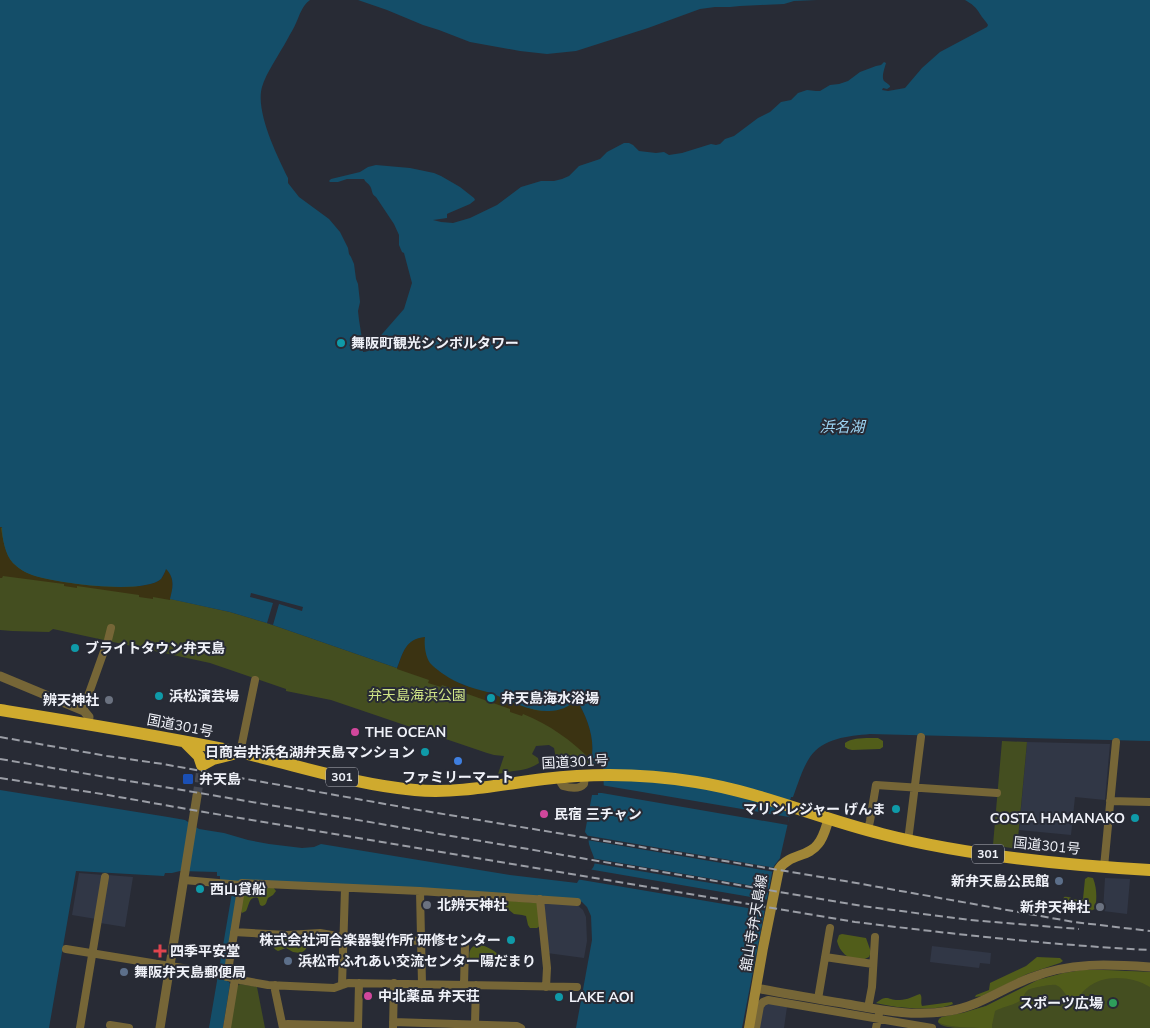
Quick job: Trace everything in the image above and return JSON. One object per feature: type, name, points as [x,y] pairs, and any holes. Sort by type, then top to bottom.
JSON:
[{"type":"highway","name":"国道301号","points":[[0,710],[185,742],[358,780],[414,790],[449,790],[561,777],[600,775],[649,776],[697,782],[745,792],[868,830],[908,840],[962,850],[1050,862],[1150,870]]},
{"type":"highway","points":[[185,742],[199,756],[202,767],[218,757],[240,753]]},
{"type":"main road","name":"舘山寺弁天島線","points":[[749,1028],[778,869],[789,860],[815,848],[821,839],[829,818]]},
{"type":"street","points":[[83,710],[111,628]]},
{"type":"street","points":[[0,676],[83,710],[88,714],[88,724]]},
{"type":"street","points":[[240,753],[255,680]]},
{"type":"street","points":[[908,840],[921,737]]},
{"type":"street","points":[[1104,867],[1116,742]]},
{"type":"street","points":[[868,830],[876,785],[997,793]]},
{"type":"street","points":[[160,1028],[198,796]]},
{"type":"street","points":[[1110,801],[1150,802]]},
{"type":"street","points":[[80,1028],[105,877]]},
{"type":"street","points":[[185,877],[238,884],[420,891],[576,902]]},
{"type":"street","points":[[227,1028],[238,884]]},
{"type":"street","points":[[342,985],[345,888]]},
{"type":"street","points":[[420,891],[422,984]]},
{"type":"street","points":[[540,899],[547,968],[546,987]]},
{"type":"street","points":[[818,999],[830,928]]},
{"type":"street","points":[[234,932],[287,935],[320,933],[343,937],[421,941]]},
{"type":"street","points":[[868,1008],[872,988],[875,937]]},
{"type":"street","points":[[464,985],[465,946]]},
{"type":"street","points":[[66,948],[276,986],[334,988],[348,982],[577,987]]},
{"type":"street","points":[[825,957],[873,964]]},
{"type":"street","points":[[756,988],[868,1008],[879,1014],[894,1012],[917,1014],[957,1009],[984,1001],[1037,975],[1072,966],[1098,964],[1150,967]]},
{"type":"street","points":[[276,986],[275,990],[283,1026],[288,1024],[358,1027],[359,983]]},
{"type":"street","points":[[394,984],[393,1025],[475,1024],[517,1026],[521,1028]]},
{"type":"street","points":[[475,1024],[476,985]]},
{"type":"street","points":[[756,1028],[760,1006],[766,1000],[879,1014],[932,1028]]},
{"type":"street","points":[[876,1028],[879,1014]]},
{"type":"street","points":[[110,1025],[129,1028]]},
{"type":"shaded area","points":[[1027,742],[1110,744],[1105,800],[1075,797],[1071,835],[1019,830]]},
{"type":"shaded area","points":[[79,873],[104,875],[96,919],[72,915]]},
{"type":"shaded area","points":[[108,875],[133,877],[125,927],[100,923]]},
{"type":"shaded area","points":[[1105,878],[1130,879],[1127,914],[1103,911]]},
{"type":"shaded area","points":[[542,901],[576,904],[583,910],[586,917],[587,941],[584,958],[547,953]]},
{"type":"shaded area","points":[[932,946],[991,953],[990,964],[980,963],[979,968],[930,962]]},
{"type":"shaded area","points":[[766,1003],[787,1007],[784,1028],[759,1028],[763,1005]]},
{"type":"green space","name":"弁天島海浜公園","points":[[0,527],[136,586],[171,599],[230,612],[267,623],[397,668],[545,711],[595,764],[595,767],[582,764],[560,764],[556,759],[554,748],[549,745],[536,746],[532,754],[538,758],[539,763],[534,766],[498,774],[504,756],[487,753],[331,700],[286,691],[286,689],[210,663],[53,629],[49,632],[0,630]]},
{"type":"green space","points":[[878,738],[883,741],[883,747],[880,749],[852,750],[845,747],[845,743],[852,740]]},
{"type":"green space","points":[[1002,741],[1027,742],[1017,849],[993,845]]},
{"type":"green space","points":[[1088,877],[1093,878],[1095,886],[1095,909],[1090,911],[1062,907],[1061,904],[1064,897],[1078,900],[1083,899],[1085,879]]},
{"type":"green space","points":[[244,887],[273,887],[276,891],[268,898],[264,906],[260,905],[258,898],[253,898],[246,911],[242,913]]},
{"type":"green space","points":[[489,899],[537,903],[540,926],[530,928],[526,916],[514,914],[505,907],[489,904]]},
{"type":"green space","points":[[839,935],[866,938],[871,952],[869,957],[859,960],[854,959],[841,951],[837,941]]},
{"type":"green space","points":[[275,937],[306,937],[307,947],[300,953],[286,948],[278,951],[274,949],[273,945]]},
{"type":"green space","points":[[478,944],[491,949],[501,958],[498,960],[470,960],[470,950]]},
{"type":"green space","points":[[1037,957],[1060,958],[1063,961],[1027,974],[982,996],[975,997],[989,990],[990,983],[1026,966]]},
{"type":"green space","points":[[1082,970],[1150,972],[1150,987],[1143,983],[1126,979],[1101,980],[1094,983],[1073,1001],[1056,985],[1033,988],[1028,990],[1018,1002],[995,1011],[992,1028],[955,1027],[938,1022],[942,1017],[986,1006],[1038,980]]},
{"type":"green space","points":[[1103,970],[1150,972],[1150,1028],[955,1028],[943,1026],[938,1022],[942,1017],[986,1006],[1038,980],[1064,973]]},
{"type":"green space","points":[[240,984],[257,987],[265,1028],[230,1028],[237,986]]},
{"type":"green space","points":[[920,994],[922,1006],[952,1002],[953,1004],[926,1009],[904,1008],[876,1003],[883,998],[903,1000]]},
{"type":"sand","points":[[3,526],[1,527],[2,536],[8,556],[15,565],[28,573],[78,584],[118,587],[151,584],[161,579],[166,568],[171,576],[172,584],[170,600],[3,576],[0,578],[0,527]]},
{"type":"sand","name":"弁天島海水浴場","points":[[425,637],[439,671],[463,685],[483,690],[535,710],[545,711],[573,703],[577,700],[590,729],[591,760],[560,734],[533,718],[510,712],[510,709],[442,685],[441,687],[428,683],[429,680],[397,669],[403,652],[409,643],[418,638]]},
{"type":"water","name":"浜名湖","points":[[0,0],[310,0],[302,10],[264,81],[261,97],[262,108],[268,133],[288,178],[288,183],[299,197],[329,219],[340,232],[348,248],[358,284],[360,302],[358,311],[363,352],[371,349],[404,309],[412,283],[404,253],[399,245],[399,235],[394,224],[373,195],[369,185],[364,179],[330,182],[331,179],[360,172],[376,165],[410,168],[434,173],[460,187],[475,200],[447,214],[447,218],[433,220],[453,223],[470,218],[497,205],[521,187],[541,181],[554,181],[569,176],[579,166],[600,159],[607,152],[624,143],[633,145],[639,151],[664,152],[669,155],[711,144],[720,144],[725,139],[734,136],[758,118],[770,112],[781,102],[791,100],[798,93],[807,90],[820,91],[830,85],[848,81],[860,72],[881,65],[884,62],[886,63],[883,79],[890,87],[887,89],[883,88],[882,90],[888,91],[905,88],[922,68],[940,52],[987,27],[988,25],[977,9],[965,0],[1150,0],[1150,741],[870,734],[837,739],[822,746],[810,757],[793,797],[791,797],[787,813],[790,814],[780,858],[774,866],[772,873],[742,1028],[576,1028],[592,940],[591,916],[587,907],[577,899],[240,880],[225,980],[230,984],[223,1028],[209,1028],[234,881],[220,880],[217,872],[180,871],[165,873],[164,876],[76,871],[49,1028],[0,1028],[0,790],[185,820],[199,829],[269,844],[302,848],[321,844],[510,875],[577,883],[594,866],[594,858],[585,832],[592,795],[604,793],[603,764],[595,764],[591,760],[590,729],[577,700],[567,707],[553,711],[534,710],[491,693],[458,683],[440,672],[430,663],[425,650],[425,637],[418,638],[409,644],[403,652],[397,668],[267,623],[230,612],[170,599],[172,583],[171,576],[166,569],[161,579],[151,584],[118,587],[98,586],[32,575],[10,560],[4,546],[2,527],[0,527]]},
{"type":"water","points":[[358,0],[817,0],[700,9],[576,51],[547,54],[470,42]]},
{"type":"pier","points":[[251,593],[303,607],[302,611],[279,604],[273,625],[267,623],[273,603],[250,597]]},
{"type":"pier","points":[[601,785],[789,817],[788,825],[596,792],[601,791]]},
{"type":"pier","points":[[584,835],[776,868],[775,872],[587,840]]},
{"type":"pier","points":[[591,858],[771,889],[770,893],[592,863]]},
{"type":"pier","points":[[588,869],[769,900],[766,911],[576,879]]},
{"type":"tunnel","points":[[197,796],[201,769]]},
{"type":"railway","points":[[0,737],[413,809],[845,881],[1074,922],[1150,931]]},
{"type":"railway","points":[[0,759],[862,906],[970,920],[1079,929]]},
{"type":"railway","points":[[0,778],[855,922],[1002,939],[1150,950]]},
{"type":"place","name":"舞阪町観光シンボルタワー","points":[[341,343]]},
{"type":"place","name":"ブライトタウン弁天島","points":[[75,648]]},
{"type":"place","name":"浜松演芸場","points":[[159,696]]},
{"type":"place","name":"弁天島海水浴場","points":[[491,698]]},
{"type":"place","name":"辨天神社","points":[[109,700]]},
{"type":"place","name":"THE OCEAN","points":[[355,732]]},
{"type":"place","name":"日商岩井浜名湖弁天島マンション","points":[[425,752]]},
{"type":"place","name":"ファミリーマート","points":[[458,761]]},
{"type":"place","name":"弁天島","points":[[188,779]]},
{"type":"place","name":"マリンレジャー げんま","points":[[896,809]]},
{"type":"place","name":"民宿 三チャン","points":[[544,814]]},
{"type":"place","name":"COSTA HAMANAKO","points":[[1135,818]]},
{"type":"place","name":"新弁天島公民館","points":[[1059,881]]},
{"type":"place","name":"西山貸船","points":[[200,889]]},
{"type":"place","name":"北辨天神社","points":[[427,905]]},
{"type":"place","name":"新弁天神社","points":[[1100,907]]},
{"type":"place","name":"株式会社河合楽器製作所 研修センター","points":[[511,940]]},
{"type":"place","name":"四季平安堂","points":[[160,951]]},
{"type":"place","name":"浜松市ふれあい交流センター陽だまり","points":[[288,961]]},
{"type":"place","name":"舞阪弁天島郵便局","points":[[124,972]]},
{"type":"place","name":"中北薬品 弁天荘","points":[[368,996]]},
{"type":"place","name":"LAKE AOI","points":[[559,997]]},
{"type":"place","name":"スポーツ広場","points":[[1113,1003]]}]
